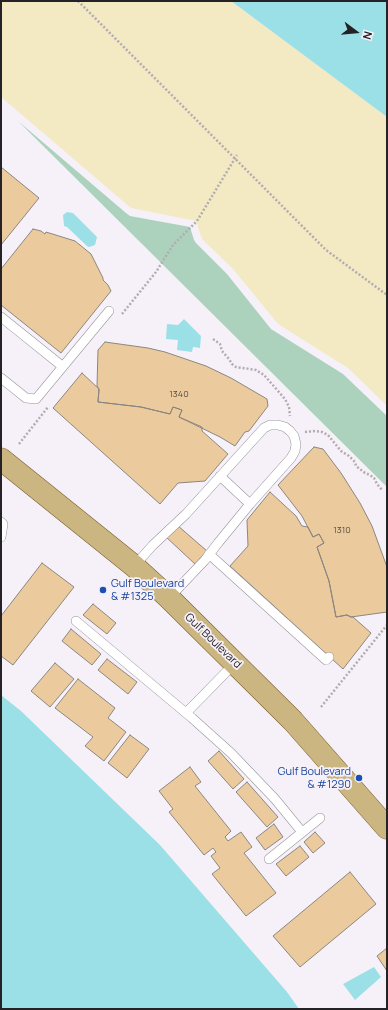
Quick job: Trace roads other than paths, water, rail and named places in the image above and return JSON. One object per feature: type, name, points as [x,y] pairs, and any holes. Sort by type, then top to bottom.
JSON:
[{"type":"main road","name":"Gulf Boulevard","points":[[1,459],[134,566],[169,598],[293,721],[387,828]]},
{"type":"lane","points":[[1,378],[26,398],[36,399],[109,311]]},
{"type":"lane","points":[[1,317],[62,366]]},
{"type":"lane","points":[[134,566],[186,514],[259,432],[270,425],[285,427],[290,431],[294,436],[296,444],[294,461],[250,504],[189,578],[169,598]]},
{"type":"lane","points":[[220,476],[250,504]]},
{"type":"lane","points":[[1,522],[3,524],[1,537]]},
{"type":"lane","points":[[209,554],[326,660],[329,657]]},
{"type":"lane","points":[[76,621],[186,713],[231,753],[275,799],[302,832]]},
{"type":"lane","points":[[186,713],[235,662]]},
{"type":"lane","points":[[269,859],[320,818]]},
{"type":"water","points":[[231,1],[387,1],[387,117]]},
{"type":"water","points":[[67,212],[73,213],[97,237],[95,245],[89,247],[87,246],[67,227],[64,226],[63,215]]},
{"type":"water","points":[[184,319],[201,336],[200,348],[193,347],[192,352],[177,350],[178,340],[166,339],[167,324],[178,325]]},
{"type":"water","points":[[1,695],[21,711],[160,845],[287,992],[299,1009],[1,1009]]},
{"type":"water","points":[[374,967],[381,977],[355,1000],[343,984]]},
{"type":"place","name":"Gulf Boulevard & #1325","points":[[103,590]]},
{"type":"place","name":"Gulf Boulevard & #1290","points":[[359,778]]}]
